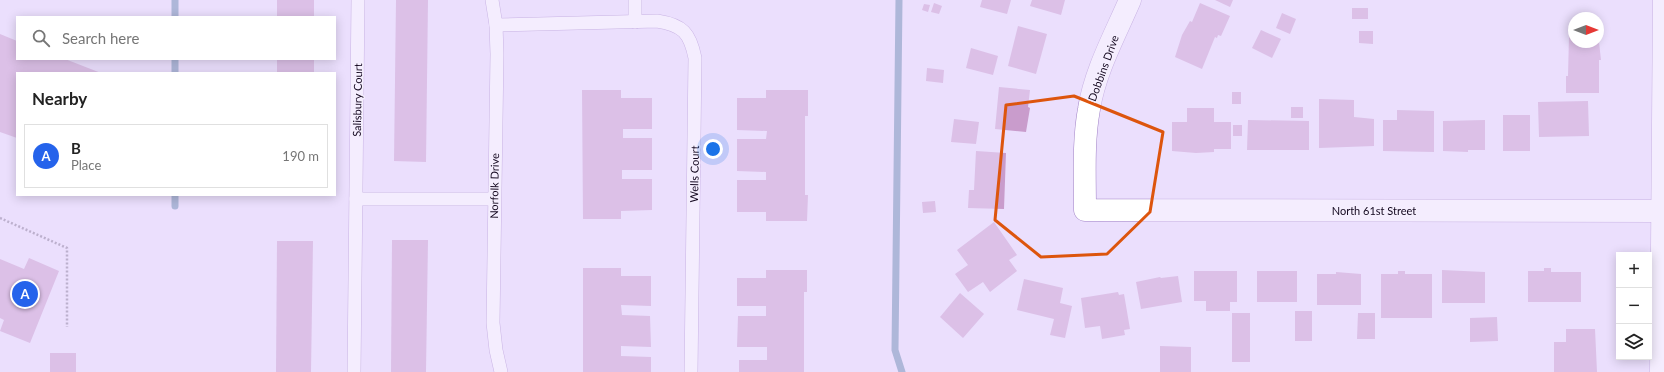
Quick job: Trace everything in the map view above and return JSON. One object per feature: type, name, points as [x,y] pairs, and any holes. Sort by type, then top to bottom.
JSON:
[{"type":"street","name":"Dobbins Drive","points":[[1085,210],[1085,147],[1089,109],[1100,68],[1130,0]]},
{"type":"street","points":[[1661,372],[1664,0]]},
{"type":"street","name":"North 61st Street","points":[[1085,210],[1663,211]]},
{"type":"lane","name":"Salisbury Court","points":[[354,372],[358,0]]},
{"type":"lane","name":"Norfolk Drive","points":[[492,0],[496,25],[493,323],[496,350],[501,372]]},
{"type":"lane","points":[[635,0],[635,22]]},
{"type":"lane","name":"Wells Court","points":[[496,25],[657,21],[672,23],[684,31],[691,41],[695,58],[691,372]]},
{"type":"lane","points":[[356,200],[494,199]]},
{"type":"path","points":[[0,218],[67,248],[67,327]]},
{"type":"highlighted area","points":[[1074,96],[1163,132],[1150,212],[1107,254],[1041,257],[995,220],[1006,105]]},
{"type":"building","points":[[277,0],[314,0],[314,16],[277,16]]},
{"type":"building","points":[[396,0],[428,0],[426,162],[394,161]]},
{"type":"building","points":[[982,0],[1011,0],[1007,14],[980,7]]},
{"type":"building","points":[[1032,0],[1065,0],[1061,15],[1030,6]]},
{"type":"building","points":[[1215,0],[1233,0],[1230,7]]},
{"type":"building","points":[[934,3],[942,6],[939,14],[931,12]]},
{"type":"building","points":[[1200,3],[1230,16],[1221,36],[1218,35],[1217,38],[1215,37],[1202,69],[1175,57],[1182,35],[1190,21],[1192,22]]},
{"type":"building","points":[[924,4],[930,5],[928,12],[922,10]]},
{"type":"building","points":[[1352,8],[1368,8],[1368,19],[1352,19]]},
{"type":"building","points":[[1282,13],[1296,19],[1290,34],[1276,28]]},
{"type":"building","points":[[1018,26],[1047,34],[1036,74],[1008,66]]},
{"type":"building","points":[[1261,30],[1281,39],[1272,58],[1252,48]]},
{"type":"building","points":[[1359,31],[1373,31],[1373,44],[1359,43]]},
{"type":"building","points":[[0,34],[16,41],[16,60],[68,60],[98,72],[16,72],[16,138],[0,132]]},
{"type":"building","points":[[971,48],[998,56],[993,75],[966,68]]},
{"type":"building","points":[[1569,48],[1600,48],[1601,60],[1599,60],[1599,93],[1566,93],[1566,76],[1568,76]]},
{"type":"building","points":[[277,60],[314,60],[314,72],[277,72]]},
{"type":"building","points":[[927,68],[944,70],[943,83],[926,81]]},
{"type":"building","points":[[999,87],[1030,90],[1028,107],[1030,108],[1026,132],[995,129]]},
{"type":"building","points":[[582,90],[621,90],[621,98],[652,98],[652,129],[623,129],[623,138],[652,138],[652,170],[622,170],[622,179],[652,179],[652,210],[621,211],[621,219],[583,219]]},
{"type":"building","points":[[766,90],[808,90],[808,116],[805,116],[805,195],[808,195],[807,221],[766,221],[766,212],[737,212],[737,180],[766,180],[766,172],[737,171],[737,139],[766,139],[767,131],[737,130],[737,98],[766,98]]},
{"type":"building","points":[[1232,92],[1241,92],[1241,104],[1232,104]]},
{"type":"building","points":[[1319,99],[1354,100],[1354,117],[1374,119],[1374,146],[1319,148]]},
{"type":"building","points":[[1588,101],[1589,136],[1539,137],[1538,102]]},
{"type":"building","points":[[1291,107],[1303,107],[1303,118],[1291,118]]},
{"type":"building","points":[[1187,108],[1214,108],[1214,122],[1231,122],[1231,149],[1214,149],[1214,152],[1196,153],[1172,151],[1172,122],[1187,122]]},
{"type":"building","points":[[1397,110],[1434,111],[1434,152],[1383,151],[1383,120],[1397,120]]},
{"type":"building","points":[[1503,115],[1530,115],[1530,151],[1503,151]]},
{"type":"building","points":[[954,119],[979,122],[976,144],[951,142]]},
{"type":"building","points":[[1248,120],[1309,121],[1309,150],[1247,150]]},
{"type":"building","points":[[1485,120],[1485,150],[1468,150],[1468,152],[1443,151],[1443,121]]},
{"type":"building","points":[[1233,125],[1242,125],[1242,136],[1233,136]]},
{"type":"building","points":[[976,151],[1006,153],[1004,209],[968,208],[969,190],[974,190]]},
{"type":"building","points":[[935,201],[936,212],[923,213],[922,202]]},
{"type":"building","points":[[994,222],[1017,255],[1009,260],[1017,271],[990,292],[983,282],[968,292],[955,274],[968,265],[957,250]]},
{"type":"building","points":[[392,240],[428,240],[426,372],[391,372]]},
{"type":"building","points":[[277,241],[313,241],[311,372],[276,372]]},
{"type":"building","points":[[29,258],[59,271],[30,343],[0,331],[4,320],[0,318],[0,259],[24,269]]},
{"type":"building","points":[[583,268],[621,268],[621,276],[651,276],[651,306],[621,305],[622,315],[650,316],[651,347],[621,346],[621,356],[651,357],[651,372],[583,372]]},
{"type":"building","points":[[1544,268],[1551,268],[1551,272],[1581,272],[1581,302],[1528,302],[1528,271],[1544,271]]},
{"type":"building","points":[[766,270],[807,270],[807,292],[804,292],[804,372],[739,372],[739,360],[767,360],[767,347],[737,347],[738,316],[766,316],[766,306],[737,306],[737,278],[766,278]]},
{"type":"building","points":[[1442,270],[1485,272],[1485,303],[1442,303]]},
{"type":"building","points":[[1194,271],[1237,271],[1237,302],[1230,302],[1230,311],[1206,311],[1206,301],[1194,301]]},
{"type":"building","points":[[1257,271],[1297,271],[1297,302],[1257,302]]},
{"type":"building","points":[[1398,271],[1405,271],[1405,274],[1432,274],[1432,318],[1381,318],[1381,274],[1398,274]]},
{"type":"building","points":[[1336,272],[1361,274],[1361,305],[1317,305],[1317,274],[1336,274]]},
{"type":"building","points":[[1178,276],[1182,302],[1141,309],[1136,282],[1160,277]]},
{"type":"building","points":[[1024,279],[1063,288],[1060,303],[1072,306],[1065,338],[1050,335],[1054,319],[1017,310]]},
{"type":"building","points":[[1118,292],[1119,295],[1124,294],[1130,329],[1124,330],[1125,335],[1102,339],[1100,326],[1085,328],[1081,298]]},
{"type":"building","points":[[960,293],[984,314],[963,338],[940,317]]},
{"type":"building","points":[[1295,311],[1312,311],[1312,341],[1295,341]]},
{"type":"building","points":[[1232,313],[1250,313],[1250,362],[1232,362]]},
{"type":"building","points":[[1358,313],[1375,313],[1375,339],[1357,339]]},
{"type":"building","points":[[1497,317],[1498,341],[1470,342],[1470,318]]},
{"type":"building","points":[[1566,329],[1595,329],[1597,372],[1554,372],[1554,342],[1566,342]]},
{"type":"building","points":[[1160,346],[1191,347],[1191,372],[1160,372]]},
{"type":"building","points":[[50,353],[76,353],[76,372],[50,372]]},
{"type":"waterway","points":[[175,0],[175,16]]},
{"type":"waterway","points":[[899,0],[895,350],[902,372]]},
{"type":"waterway","points":[[175,60],[175,72]]},
{"type":"waterway","points":[[175,196],[175,206]]},
{"type":"place","name":"B","points":[[25,294]]}]
